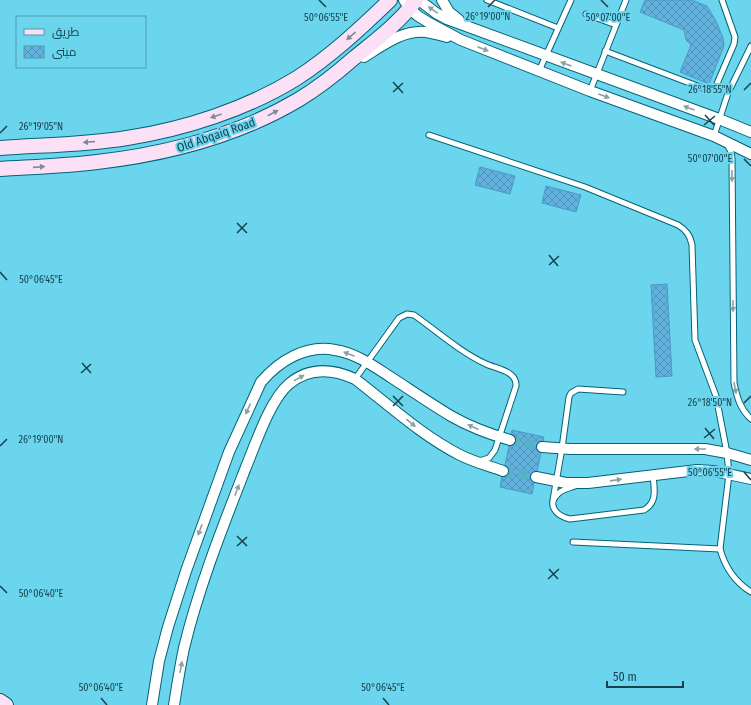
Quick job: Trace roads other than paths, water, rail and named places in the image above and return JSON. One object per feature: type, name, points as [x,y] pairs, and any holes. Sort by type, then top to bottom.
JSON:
[{"type":"main road","name":"Old Abqaiq Road","points":[[0,148],[126,138],[160,132],[195,123],[231,111],[297,78],[350,38],[390,0]]},
{"type":"main road","name":"Old Abqaiq Road","points":[[0,169],[96,163],[171,150],[218,136],[255,122],[299,99],[336,73],[392,28],[412,2]]},
{"type":"main road","points":[[0,701],[6,705]]},
{"type":"street","points":[[442,0],[449,12],[474,29]]},
{"type":"street","points":[[412,2],[474,29],[751,132]]},
{"type":"street","points":[[412,2],[431,24],[461,40],[590,91],[718,138],[751,154]]},
{"type":"street","points":[[336,73],[405,34],[426,32],[461,40]]},
{"type":"street","points":[[152,705],[164,640],[186,570],[229,452],[261,382],[269,372],[280,363],[293,356],[320,349],[335,350],[347,353],[367,362],[451,416],[471,427],[510,440]]},
{"type":"street","points":[[174,705],[184,649],[204,580],[225,521],[255,445],[273,405],[282,391],[290,383],[301,376],[314,371],[329,371],[344,374],[355,379],[419,430],[456,452],[504,471]]},
{"type":"street","points":[[542,447],[705,449],[727,453],[751,460]]},
{"type":"street","points":[[536,477],[566,483],[588,483],[697,470],[714,471],[751,479]]},
{"type":"lane","points":[[487,0],[558,28]]},
{"type":"lane","points":[[539,71],[571,0]]},
{"type":"lane","points":[[590,91],[626,0]]},
{"type":"lane","points":[[605,51],[708,90],[713,89],[716,86],[734,44],[734,37],[722,0]]},
{"type":"lane","points":[[586,14],[616,25]]},
{"type":"lane","points":[[751,46],[728,93],[719,119],[718,138],[729,146],[732,158],[734,383],[739,404],[744,413],[751,419]]},
{"type":"lane","points":[[429,135],[585,187],[678,225],[685,230],[690,237],[692,245],[695,340],[716,396],[727,453],[729,474],[720,549],[728,570],[738,582],[751,592]]},
{"type":"lane","points":[[355,379],[399,318],[407,314],[414,315],[469,355],[514,377],[516,380],[516,386],[495,450],[489,458],[476,461]]},
{"type":"lane","points":[[623,392],[578,388],[571,393],[569,397],[556,481],[553,504],[554,510],[558,515],[570,519],[644,510],[654,500],[653,475]]},
{"type":"lane","points":[[553,504],[554,499],[559,492],[567,488],[588,483]]},
{"type":"lane","points":[[572,542],[720,549]]},
{"type":"tunnel","points":[[510,440],[542,447]]},
{"type":"tunnel","points":[[503,471],[536,477]]}]
